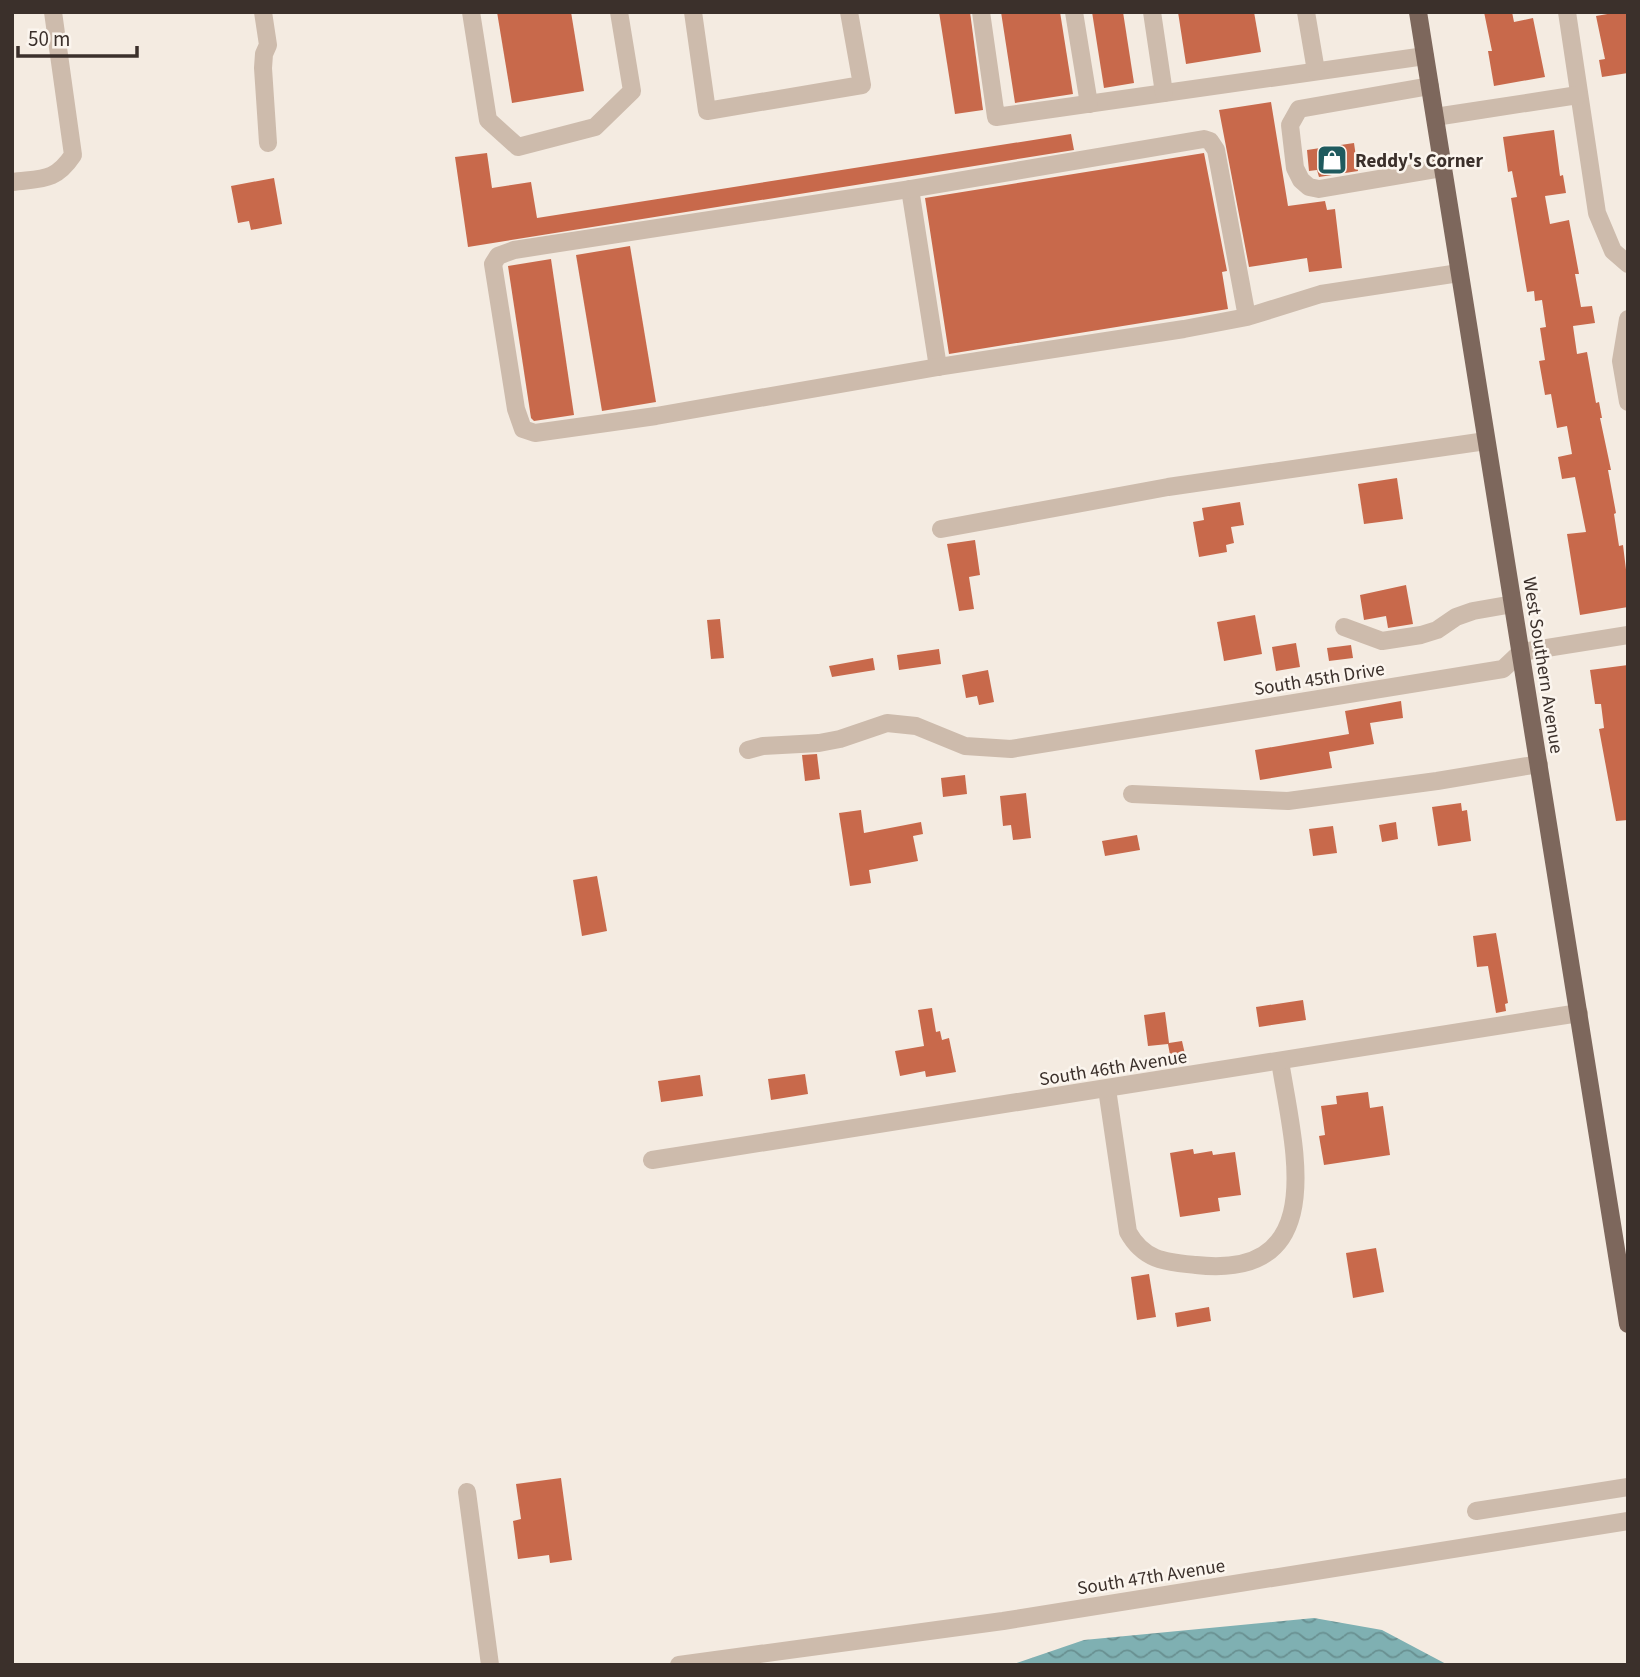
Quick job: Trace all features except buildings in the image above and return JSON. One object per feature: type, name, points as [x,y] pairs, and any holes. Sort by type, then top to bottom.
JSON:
[{"type":"main road","name":"West Southern Avenue","points":[[1418,12],[1628,1324]]},
{"type":"street","points":[[12,182],[55,176],[73,155],[53,12]]},
{"type":"street","points":[[262,12],[268,46],[264,54],[263,68],[268,143]]},
{"type":"street","points":[[471,12],[488,120],[518,147],[595,127],[632,91],[619,12]]},
{"type":"street","points":[[693,12],[707,111],[862,85],[849,12]]},
{"type":"street","points":[[981,12],[996,117],[1425,55]]},
{"type":"street","points":[[1074,12],[1089,104]]},
{"type":"street","points":[[1152,12],[1164,93]]},
{"type":"street","points":[[1306,12],[1316,71]]},
{"type":"street","points":[[1567,12],[1597,213],[1613,251],[1628,264]]},
{"type":"street","points":[[1430,86],[1299,108],[1290,125],[1295,168],[1301,180],[1309,187],[1319,189],[1443,168]]},
{"type":"street","points":[[1435,117],[1578,95]]},
{"type":"street","points":[[1247,317],[1216,150],[1210,141],[1204,139],[910,189],[514,250],[498,256],[494,264],[516,409],[523,429],[534,433],[656,416],[938,367],[1184,329],[1247,317],[1321,294],[1459,273]]},
{"type":"street","points":[[910,189],[938,367]]},
{"type":"street","points":[[1628,319],[1621,361],[1628,402]]},
{"type":"street","points":[[941,529],[1168,487],[1486,441]]},
{"type":"street","points":[[1344,627],[1382,641],[1421,635],[1437,630],[1456,617],[1473,611],[1513,604]]},
{"type":"street","name":"South 45th Drive","points":[[748,750],[763,746],[840,739],[887,723],[916,726],[965,746],[1011,749],[1503,669],[1521,652],[1628,635]]},
{"type":"street","points":[[1132,794],[1288,801],[1437,782],[1539,764]]},
{"type":"street","name":"South 46th Avenue","points":[[652,1160],[1579,1013]]},
{"type":"street","points":[[1107,1089],[1128,1232],[1137,1248],[1164,1262],[1209,1267],[1253,1261],[1280,1242],[1294,1214],[1297,1173],[1280,1062]]},
{"type":"street","points":[[1476,1511],[1628,1487]]},
{"type":"street","points":[[467,1492],[491,1665]]},
{"type":"street","name":"South 47th Avenue","points":[[679,1665],[1003,1621],[1628,1521]]},
{"type":"water","points":[[1314,1618],[1382,1630],[1448,1665],[1011,1665],[1084,1640]]},
{"type":"place","name":"Reddy's Corner","points":[[1332,160]]}]
